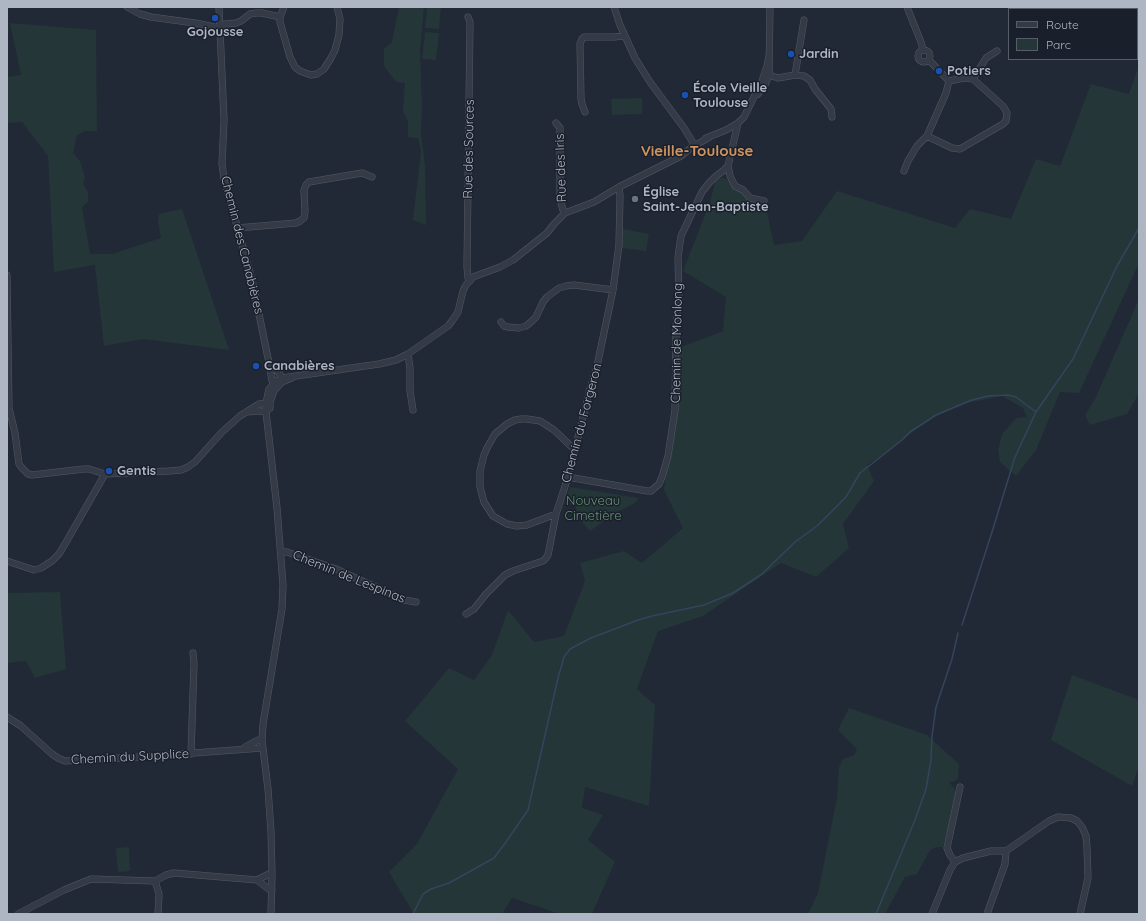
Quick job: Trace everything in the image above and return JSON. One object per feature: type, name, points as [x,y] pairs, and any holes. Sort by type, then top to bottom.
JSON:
[{"type":"street","points":[[127,7],[140,14],[151,17],[219,28],[225,24],[241,21],[250,14],[262,13],[280,17]]},
{"type":"street","name":"Chemin des Canabières","points":[[219,7],[224,120],[222,164],[224,179],[252,280],[270,362],[271,377],[279,382]]},
{"type":"street","points":[[284,7],[280,17],[280,22],[286,46],[293,64],[305,74],[314,74],[324,69],[335,50],[339,35],[340,18],[337,7]]},
{"type":"street","points":[[614,7],[624,36],[641,69],[684,128],[694,145]]},
{"type":"street","points":[[271,914],[272,874],[270,811],[262,740],[263,724],[282,609],[283,585],[267,407],[279,382],[309,374],[379,364],[396,360],[408,354],[448,326],[458,312],[463,291],[470,281],[478,275],[500,267],[513,260],[547,233],[565,212],[594,202],[619,187],[675,158],[686,147],[694,145],[703,139],[726,130],[738,123],[744,117],[752,102],[765,85],[769,56],[770,7]]},
{"type":"street","points":[[907,7],[924,50],[930,53],[929,60],[949,81]]},
{"type":"street","points":[[219,16],[230,23]]},
{"type":"street","name":"Rue des Sources","points":[[468,17],[470,22],[467,267],[468,278],[470,281]]},
{"type":"street","points":[[795,75],[804,20]]},
{"type":"street","points":[[585,112],[581,99],[580,44],[582,39],[584,37],[624,36]]},
{"type":"street","points":[[973,79],[986,58],[998,51]]},
{"type":"street","points":[[767,74],[781,78],[795,75],[804,76],[810,80],[815,89],[831,108],[832,117]]},
{"type":"street","points":[[927,136],[952,148],[960,149],[1006,121],[1006,113],[1003,106],[973,79],[964,78],[949,81]]},
{"type":"street","points":[[904,171],[917,146],[927,136],[946,93],[949,81]]},
{"type":"street","name":"Rue des Iris","points":[[556,123],[560,128],[560,199],[565,212]]},
{"type":"street","points":[[738,123],[728,166],[730,176],[735,186],[742,190],[750,198],[764,201]]},
{"type":"street","name":"Chemin de Monlong","points":[[568,477],[647,491],[651,491],[659,484],[668,456],[675,410],[678,257],[681,236],[702,192],[715,177],[728,166]]},
{"type":"street","points":[[237,228],[296,223],[300,221],[304,218],[304,190],[309,182],[362,173],[372,177]]},
{"type":"street","name":"Chemin du Forgeron","points":[[466,614],[474,609],[486,594],[505,575],[543,561],[550,549],[556,514],[568,477],[600,354],[613,290],[619,245],[619,187]]},
{"type":"street","points":[[7,275],[9,408],[15,433],[19,464],[28,474],[32,475],[84,469],[90,469],[105,474],[181,470],[188,467],[202,456],[229,424],[247,412],[258,411],[267,407]]},
{"type":"street","points":[[501,322],[504,326],[519,328],[526,326],[536,317],[548,297],[559,288],[566,286],[574,285],[613,290]]},
{"type":"street","points":[[408,354],[410,368],[410,391],[413,410]]},
{"type":"street","name":"Chemin des Canabières","points":[[270,362],[278,372],[279,382]]},
{"type":"street","points":[[556,514],[527,525],[516,526],[507,524],[494,516],[484,502],[480,488],[480,471],[484,455],[495,434],[507,424],[520,419],[540,421],[554,430],[575,450]]},
{"type":"street","points":[[7,562],[34,570],[52,561],[59,554],[105,474]]},
{"type":"street","name":"Chemin de Lespinas","points":[[281,552],[287,552],[336,569],[404,600],[416,602]]},
{"type":"street","points":[[191,754],[194,664],[193,653]]},
{"type":"street","name":"Chemin du Supplice","points":[[7,717],[21,726],[52,754],[64,761],[70,762],[191,754],[244,748],[262,748]]},
{"type":"street","name":"Chemin du Supplice","points":[[244,748],[258,740],[262,740]]},
{"type":"street","points":[[955,862],[947,848],[960,787]]},
{"type":"street","points":[[932,914],[950,870],[955,862],[963,858],[991,851],[1006,851],[1049,821],[1058,817],[1071,818],[1077,821],[1082,827],[1086,836],[1088,878],[1080,914]]},
{"type":"street","points":[[987,914],[1005,864],[1006,851]]},
{"type":"street","points":[[18,914],[64,890],[91,879],[156,881],[166,875],[174,873],[257,880],[272,874]]},
{"type":"street","points":[[257,880],[272,890]]},
{"type":"street","points":[[156,881],[159,894],[158,914]]},
{"type":"green space","points":[[399,7],[424,7],[420,51],[422,106],[421,132],[425,165],[426,225],[413,220],[421,151],[418,138],[408,137],[408,122],[403,111],[405,83],[396,82],[384,66],[384,49],[392,42]]},
{"type":"green space","points":[[427,7],[441,7],[439,29],[425,28]]},
{"type":"green space","points":[[10,23],[96,30],[97,131],[85,131],[77,135],[73,153],[80,161],[85,177],[83,184],[88,192],[88,202],[82,207],[90,254],[112,254],[161,238],[158,222],[159,214],[182,209],[229,350],[143,339],[104,346],[95,265],[54,272],[48,156],[22,122],[7,123],[7,77],[21,75]]},
{"type":"green space","points":[[425,32],[439,33],[436,60],[422,59]]},
{"type":"green space","points":[[1139,65],[1139,266],[1138,265],[1079,393],[1060,392],[1036,450],[1016,476],[1000,462],[998,450],[1002,434],[1016,418],[1027,417],[1023,408],[1002,396],[962,404],[930,419],[867,465],[874,481],[843,524],[849,548],[816,577],[781,563],[703,616],[658,631],[637,689],[655,705],[649,806],[585,787],[582,808],[603,815],[588,840],[615,862],[592,914],[560,914],[512,898],[502,914],[414,914],[389,872],[417,844],[458,769],[405,721],[449,668],[474,680],[492,655],[508,610],[534,642],[564,636],[585,581],[580,563],[624,551],[642,563],[683,528],[664,490],[673,408],[673,350],[723,331],[726,297],[683,271],[710,202],[716,179],[724,178],[741,186],[767,212],[774,245],[802,241],[837,191],[955,228],[970,209],[1011,219],[1036,159],[1060,166],[1091,84],[1129,94]]},
{"type":"green space","points":[[642,98],[642,114],[612,115],[611,99]]},
{"type":"green space","points":[[623,229],[649,234],[646,251],[622,248]]},
{"type":"green space","points":[[1139,299],[1139,393],[1127,414],[1090,425],[1085,415],[1095,399]]},
{"type":"green space","name":"Nouveau Cimetière","points":[[570,487],[638,498],[633,504],[613,514],[590,531],[578,517],[575,505],[564,504]]},
{"type":"green space","points":[[60,592],[66,669],[35,678],[26,661],[7,663],[7,593]]},
{"type":"green space","points":[[1072,675],[1139,700],[1139,766],[1132,786],[1051,740]]},
{"type":"green space","points":[[849,708],[927,735],[959,764],[958,779],[953,782],[949,782],[954,788],[957,798],[943,847],[936,847],[930,850],[917,874],[905,877],[885,914],[808,914],[818,893],[837,798],[839,767],[843,759],[854,755],[857,749],[838,730]]},
{"type":"green space","points":[[129,847],[130,871],[118,872],[116,848]]},
{"type":"waterway","points":[[413,914],[423,894],[431,889],[449,883],[494,858],[528,810],[558,678],[564,657],[570,649],[591,638],[638,620],[704,605],[733,593],[762,574],[795,542],[817,526],[846,497],[860,473],[910,432],[936,415],[972,400],[988,396],[1008,395],[1016,397],[1036,412],[1073,359],[1117,266],[1139,228]]},
{"type":"waterway","points":[[962,625],[1015,457],[1036,412]]},
{"type":"waterway","points":[[876,914],[915,820],[926,789],[931,760],[932,736],[936,707],[952,659],[958,633]]},
{"type":"place","name":"Gojousse","points":[[215,18]]},
{"type":"place","name":"Jardin","points":[[791,54]]},
{"type":"place","name":"Potiers","points":[[939,71]]},
{"type":"place","name":"École Vieille Toulouse","points":[[685,95]]},
{"type":"place","name":"Église Saint-Jean-Baptiste","points":[[635,199]]},
{"type":"place","name":"Canabières","points":[[256,366]]},
{"type":"place","name":"Gentis","points":[[109,471]]},
{"type":"district","name":"Vieille-Toulouse","points":[[697,151]]}]
